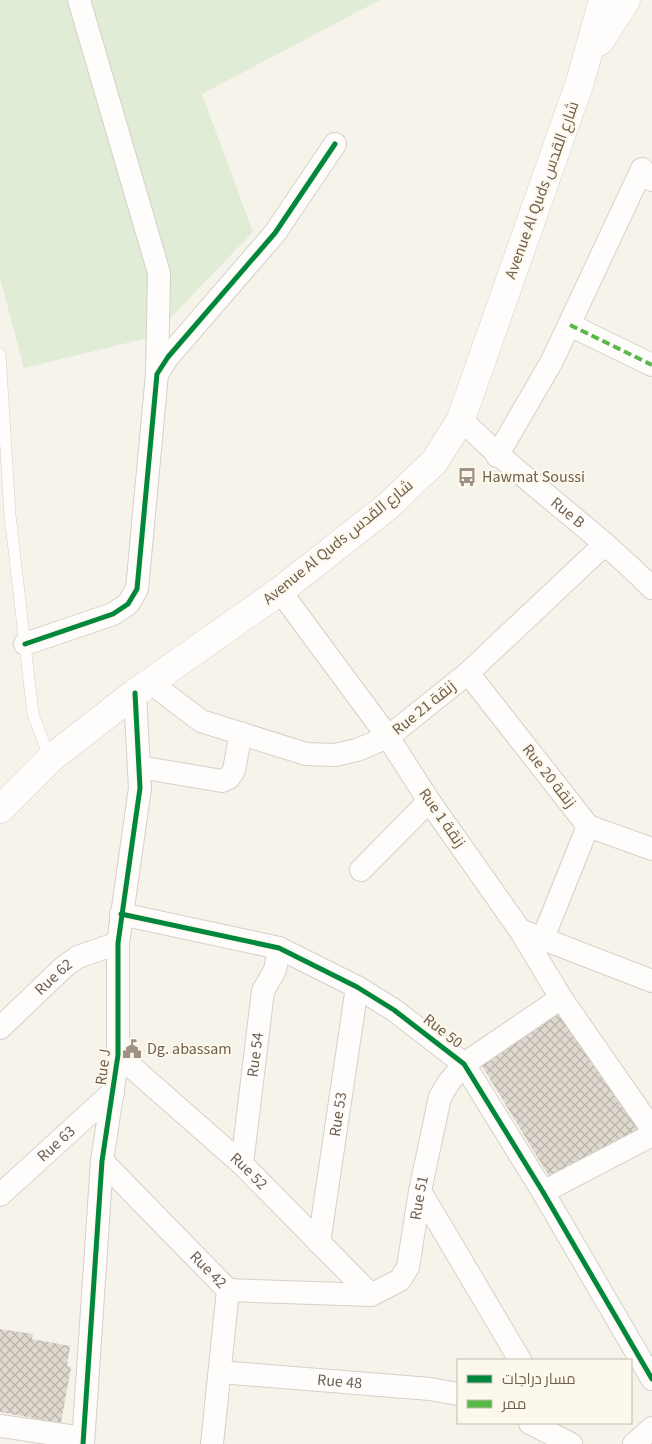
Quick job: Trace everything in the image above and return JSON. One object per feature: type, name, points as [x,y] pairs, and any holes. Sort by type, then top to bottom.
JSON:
[{"type":"main road","name":"Avenue Al Quds شارع القدس","points":[[0,809],[50,759],[143,688],[280,591],[388,506],[435,461],[461,419],[585,66],[603,0]]},
{"type":"main road","name":"Avenue Al Quds شارع القدس","points":[[585,66],[626,0]]},
{"type":"street","points":[[25,644],[113,614],[128,604],[137,589],[157,374],[159,273],[79,0]]},
{"type":"street","points":[[157,374],[168,357],[275,233],[335,144]]},
{"type":"street","points":[[497,456],[552,361],[642,169],[652,180]]},
{"type":"street","points":[[570,325],[652,364]]},
{"type":"street","name":"Rue B","points":[[461,419],[497,456],[648,580]]},
{"type":"street","name":"Rue 21 زنقة","points":[[143,688],[200,721],[306,754],[335,755],[358,750],[388,737],[468,673],[605,544]]},
{"type":"street","name":"Rue 1 زنقة","points":[[280,591],[388,737],[429,801],[520,930],[561,998],[652,1128]]},
{"type":"street","name":"Rue 20 زنقة","points":[[468,673],[588,826]]},
{"type":"street","name":"Rue J","points":[[83,1441],[102,1161],[118,1055],[118,943],[140,788],[138,767],[143,688]]},
{"type":"street","points":[[138,767],[222,781],[229,778],[234,770],[241,733]]},
{"type":"street","points":[[361,870],[429,801]]},
{"type":"street","points":[[543,938],[588,826],[652,850]]},
{"type":"street","name":"Rue 50","points":[[121,914],[279,948],[357,987],[424,1032],[464,1064],[543,1192],[652,1379]]},
{"type":"street","points":[[520,930],[652,981]]},
{"type":"street","name":"Rue 62","points":[[0,1028],[65,966],[78,957],[118,943]]},
{"type":"street","name":"Rue 54","points":[[242,1164],[263,991],[275,970],[279,948]]},
{"type":"street","name":"Rue 53","points":[[319,1243],[357,987]]},
{"type":"street","name":"Rue 51","points":[[228,1290],[371,1295],[400,1280],[408,1267],[420,1191],[440,1097],[448,1082],[464,1064],[561,998]]},
{"type":"street","name":"Rue 52","points":[[118,1055],[242,1164],[371,1295]]},
{"type":"street","name":"Rue 63","points":[[0,1195],[112,1092]]},
{"type":"street","points":[[543,1192],[652,1135]]},
{"type":"street","name":"Rue 42","points":[[102,1161],[228,1290],[212,1444]]},
{"type":"street","points":[[420,1191],[519,1359]]},
{"type":"street","name":"Rue 48","points":[[220,1372],[430,1389],[457,1394]]},
{"type":"street","points":[[533,1424],[565,1436]]},
{"type":"street","points":[[0,1426],[83,1441]]},
{"type":"street","points":[[634,1444],[652,1428]]},
{"type":"lane","points":[[0,354],[10,515],[33,714],[50,759]]},
{"type":"green space","points":[[0,0],[380,0],[202,94],[253,232],[152,337],[24,368],[0,278]]},
{"type":"building","points":[[561,1010],[644,1131],[552,1181],[479,1061]]},
{"type":"building","points":[[0,1329],[33,1334],[32,1339],[70,1346],[67,1366],[71,1367],[61,1423],[0,1412]]},
{"type":"marked path","points":[[570,325],[652,365]]},
{"type":"cycle path","points":[[25,644],[113,614],[128,604],[137,589],[157,374],[168,357],[275,233],[335,144]]},
{"type":"cycle path","points":[[83,1444],[102,1161],[118,1055],[118,943],[140,788],[135,693]]},
{"type":"cycle path","points":[[121,914],[279,948],[357,987],[394,1010],[464,1064],[543,1192],[652,1379]]},
{"type":"place","name":"Hawmat Soussi","points":[[467,477]]},
{"type":"place","name":"Dg. abassam","points":[[132,1049]]}]
